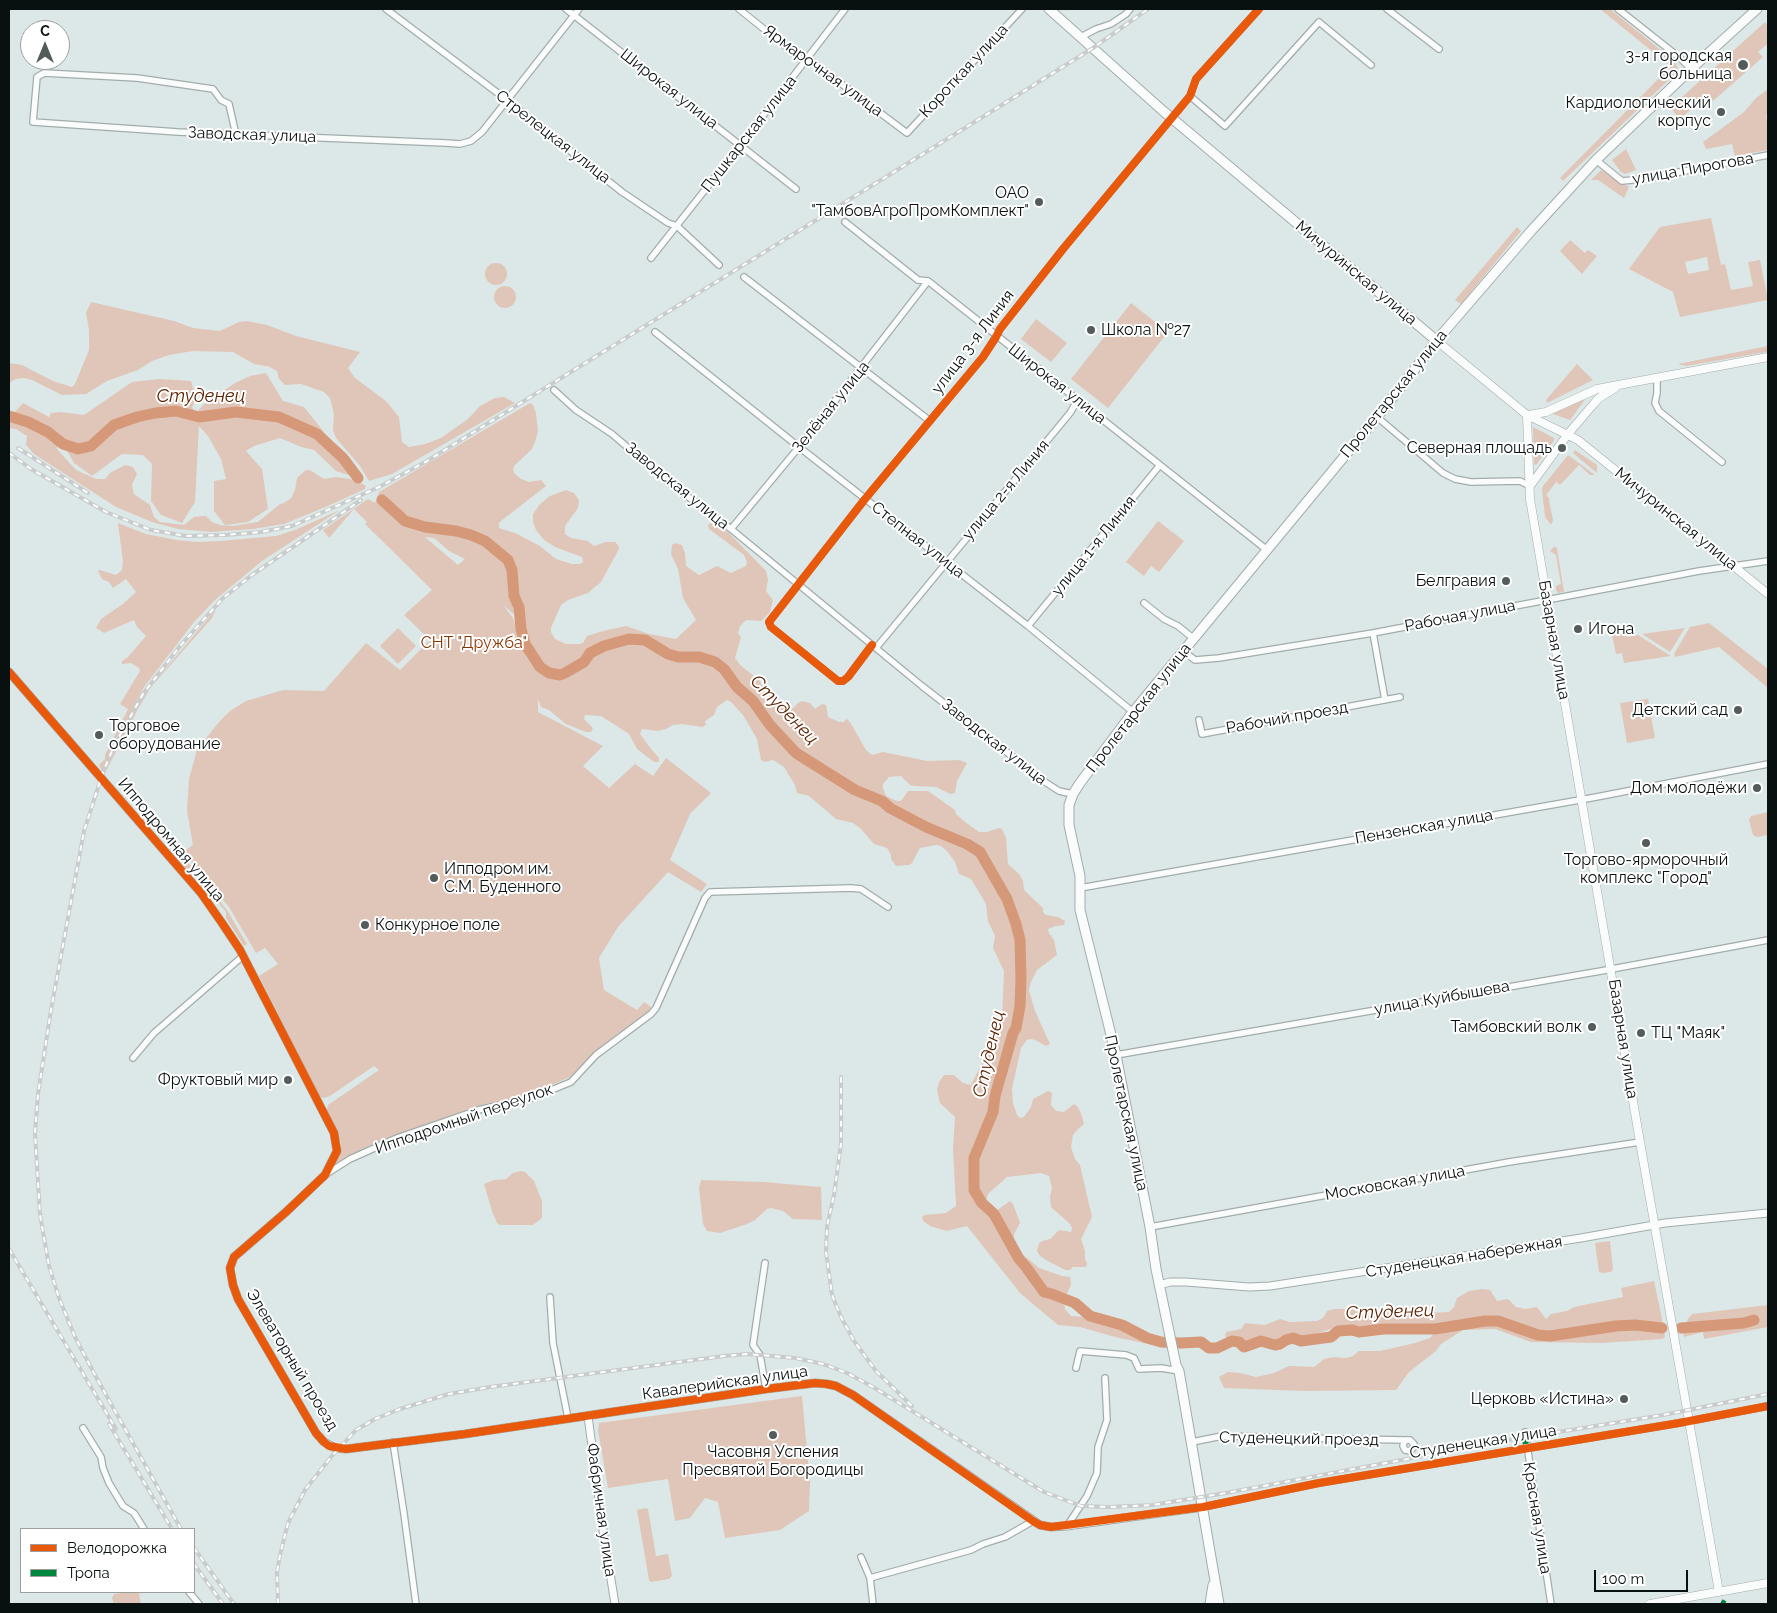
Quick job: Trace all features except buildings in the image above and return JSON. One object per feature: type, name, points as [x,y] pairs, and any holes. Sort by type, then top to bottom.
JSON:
[{"type":"main road","name":"Мичуринская улица","points":[[1049,9],[1172,118],[1527,415],[1568,434],[1610,465],[1768,594]]},
{"type":"main road","name":"Пролетарская улица","points":[[1219,1604],[1192,1442],[1159,1285],[1150,1227],[1116,1056],[1080,910],[1080,876],[1069,825],[1069,805],[1073,794],[1133,712],[1377,417],[1437,341],[1531,231],[1596,160],[1690,69],[1757,9]]},
{"type":"main road","points":[[1527,415],[1546,412],[1597,388],[1768,357]]},
{"type":"main road","points":[[1530,486],[1568,434],[1599,398],[1607,391],[1620,385]]},
{"type":"main road","name":"Базарная улица","points":[[1527,415],[1530,499],[1719,1592]]},
{"type":"main road","points":[[1210,1604],[1214,1577]]},
{"type":"main road","points":[[1650,1604],[1768,1583]]},
{"type":"street","name":"Стрелецкая улица","points":[[386,9],[622,192],[668,223],[677,226],[719,265]]},
{"type":"street","name":"Широкая улица","points":[[566,9],[796,189]]},
{"type":"street","points":[[507,101],[579,9]]},
{"type":"street","name":"Ярмарочная улица","points":[[739,9],[805,62],[811,61],[907,133]]},
{"type":"street","name":"Пушкарская улица","points":[[651,258],[845,9]]},
{"type":"street","name":"Короткая улица","points":[[907,133],[1022,9]]},
{"type":"street","points":[[1081,37],[1096,28],[1111,24],[1130,9]]},
{"type":"street","name":"улица 3-я Линия","points":[[797,584],[983,357],[1000,329],[1057,256],[1190,96],[1196,79],[1259,9]]},
{"type":"street","points":[[1387,9],[1439,49]]},
{"type":"street","points":[[1618,9],[1680,58],[1690,69]]},
{"type":"street","points":[[1190,96],[1225,126],[1319,22],[1371,66]]},
{"type":"street","name":"Заводская улица","points":[[236,135],[229,104],[221,100],[213,89],[137,78],[44,73],[37,77],[34,122],[236,135],[454,144],[471,141],[482,132],[507,101]]},
{"type":"street","name":"улица Пирогова","points":[[1596,160],[1622,181],[1643,179],[1768,155]]},
{"type":"street","name":"Широкая улица","points":[[845,222],[918,280],[928,282],[1267,550]]},
{"type":"street","points":[[744,277],[930,421]]},
{"type":"street","name":"Зелёная улица","points":[[730,529],[799,447],[928,282]]},
{"type":"street","name":"Степная улица","points":[[655,332],[1028,626],[1133,712]]},
{"type":"street","points":[[1657,378],[1655,403],[1659,411],[1722,462]]},
{"type":"street","name":"Заводская улица","points":[[554,390],[576,410],[612,434],[667,481],[730,529],[922,686],[1045,782],[1059,791],[1073,794]]},
{"type":"street","name":"улица 2-я Линия","points":[[874,646],[1070,413],[1077,401]]},
{"type":"street","points":[[1377,417],[1443,473],[1455,479],[1471,482],[1520,481],[1530,486]]},
{"type":"street","name":"улица 1-я Линия","points":[[1028,626],[1160,465]]},
{"type":"street","name":"Рабочая улица","points":[[1183,651],[1194,660],[1201,660],[1373,632],[1768,561]]},
{"type":"street","points":[[797,584],[770,619],[769,624],[810,660],[836,680],[843,681],[848,678],[874,646]]},
{"type":"street","points":[[1144,603],[1194,639]]},
{"type":"street","points":[[1373,632],[1385,700]]},
{"type":"street","name":"Ипподромная улица","points":[[9,672],[201,893],[222,923],[243,956],[330,1124],[336,1139],[337,1151]]},
{"type":"street","name":"Рабочий проезд","points":[[1199,720],[1202,734],[1400,697]]},
{"type":"street","name":"Пензенская улица","points":[[1080,888],[1768,764]]},
{"type":"street","name":"Ипподромный переулок","points":[[326,1175],[350,1159],[397,1138],[478,1110],[532,1098],[571,1082],[596,1056],[652,1014],[705,898],[710,892],[851,888],[861,889],[888,908]]},
{"type":"street","name":"улица Куйбышева","points":[[1116,1056],[1768,940]]},
{"type":"street","points":[[134,1058],[154,1033],[243,956]]},
{"type":"street","name":"Московская улица","points":[[1150,1227],[1509,1162],[1640,1142]]},
{"type":"street","name":"Элеваторный проезд","points":[[330,1446],[316,1433],[238,1299],[230,1268],[234,1256],[326,1175],[337,1151]]},
{"type":"street","name":"Студенецкая набережная","points":[[1159,1285],[1170,1282],[1186,1282],[1249,1287],[1270,1286],[1655,1225],[1768,1213]]},
{"type":"street","points":[[765,1263],[753,1345],[760,1355],[766,1390]]},
{"type":"street","points":[[550,1297],[553,1343],[568,1418]]},
{"type":"street","points":[[1076,1368],[1080,1351],[1126,1355],[1134,1358],[1139,1369],[1177,1368]]},
{"type":"street","points":[[1067,1526],[1087,1496],[1097,1473],[1098,1447],[1107,1420],[1105,1378]]},
{"type":"street","name":"Кавалерийская улица","points":[[330,1446],[346,1449],[815,1383],[844,1389],[1040,1525],[1051,1527],[1067,1526],[1203,1507]]},
{"type":"street","name":"Студенецкая улица","points":[[1203,1507],[1319,1483],[1768,1406]]},
{"type":"street","name":"Фабричная улица","points":[[588,1416],[615,1604]]},
{"type":"street","points":[[83,1428],[101,1457],[103,1468],[123,1506],[134,1513],[143,1528]]},
{"type":"street","name":"Красная улица","points":[[1525,1432],[1526,1449],[1551,1604]]},
{"type":"street","name":"Студенецкий проезд","points":[[1192,1442],[1222,1436],[1407,1440]]},
{"type":"street","points":[[393,1442],[416,1604]]},
{"type":"street","points":[[870,1578],[971,1550],[982,1544],[1005,1537],[1033,1521]]},
{"type":"street","points":[[861,1557],[870,1578],[873,1604]]},
{"type":"street","points":[[190,1593],[199,1604]]},
{"type":"green space","points":[[1600,9],[1610,9],[1673,60],[1669,65]]},
{"type":"green space","points":[[1765,22],[1768,26],[1768,43],[1758,52],[1763,57],[1713,101],[1707,95],[1679,120],[1671,107]]},
{"type":"green space","points":[[1675,62],[1678,69],[1676,73],[1563,181],[1560,178]]},
{"type":"green space","points":[[1768,89],[1768,113],[1766,115],[1768,150],[1735,156],[1732,144],[1706,149],[1703,142],[1744,112],[1756,98]]},
{"type":"green space","points":[[1626,149],[1636,170],[1625,174],[1621,172],[1612,160]]},
{"type":"green space","points":[[1601,170],[1629,187],[1624,198],[1598,180],[1591,180]]},
{"type":"green space","points":[[1711,218],[1721,265],[1725,264],[1731,290],[1753,286],[1748,262],[1760,260],[1768,300],[1680,317],[1673,292],[1629,269],[1660,227]],"holes":[[[1707,257],[1709,270],[1688,274],[1685,262]]]},
{"type":"green space","points":[[1517,227],[1521,231],[1461,304],[1455,300]]},
{"type":"green space","points":[[1570,240],[1585,253],[1588,250],[1597,256],[1582,274],[1560,251]]},
{"type":"green space","points":[[496,263],[504,266],[507,274],[504,282],[496,285],[488,282],[485,274],[488,266]]},
{"type":"green space","points":[[505,286],[513,289],[516,297],[513,305],[505,308],[497,305],[494,297],[497,289]]},
{"type":"green space","points":[[91,302],[174,321],[193,328],[220,331],[239,322],[247,321],[267,325],[296,336],[360,352],[348,368],[355,378],[386,401],[399,417],[402,442],[409,447],[441,438],[468,419],[480,406],[495,398],[504,397],[515,403],[392,474],[369,481],[360,466],[336,438],[333,430],[334,414],[330,398],[324,392],[301,384],[285,385],[279,379],[277,371],[270,367],[254,364],[233,352],[193,351],[169,355],[152,361],[138,370],[107,381],[86,394],[62,395],[24,378],[16,379],[9,383],[9,363],[22,365],[53,381],[72,387],[89,350],[89,330],[86,313]]},
{"type":"green space","points":[[1131,303],[1168,332],[1108,408],[1071,379]]},
{"type":"green space","points":[[1036,319],[1067,343],[1051,362],[1021,339]]},
{"type":"green space","points":[[1768,346],[1768,351],[1766,352],[1686,366],[1678,364]]},
{"type":"green space","points":[[1577,364],[1593,380],[1547,403],[1546,400]]},
{"type":"green space","points":[[266,373],[283,401],[304,407],[328,437],[351,459],[358,478],[336,471],[314,450],[280,438],[254,446],[246,451],[262,469],[268,509],[248,522],[225,525],[214,511],[214,481],[226,479],[221,459],[208,436],[199,426],[195,502],[182,523],[161,515],[151,501],[152,464],[143,455],[122,454],[92,476],[74,463],[63,444],[57,440],[57,449],[76,470],[96,479],[105,479],[110,473],[125,465],[133,467],[137,474],[132,485],[134,494],[150,505],[154,517],[160,522],[184,525],[194,517],[206,516],[212,522],[220,525],[233,526],[258,522],[280,504],[291,498],[295,490],[297,478],[306,470],[310,470],[324,479],[336,477],[356,480],[366,486],[365,489],[284,524],[253,529],[211,532],[178,529],[152,522],[116,507],[34,454],[26,445],[27,436],[16,429],[9,428],[9,411],[13,414],[23,403],[49,417],[51,413],[61,412],[84,415],[132,382],[159,379],[191,381],[196,398],[192,408],[197,412],[204,404],[235,383],[250,376]]},
{"type":"green space","points":[[1587,397],[1570,420],[1553,414],[1553,413]]},
{"type":"green space","name":"СНТ \"Дружба\"","points":[[530,403],[533,405],[536,413],[538,431],[532,449],[514,466],[513,470],[521,479],[529,482],[541,480],[546,486],[501,521],[499,528],[515,533],[540,546],[556,559],[572,564],[580,564],[583,562],[582,557],[555,547],[544,540],[536,530],[533,522],[533,514],[540,504],[550,496],[566,490],[574,493],[579,500],[578,508],[565,526],[565,534],[571,538],[588,541],[594,546],[606,542],[615,542],[619,549],[601,582],[588,593],[568,600],[561,605],[551,628],[555,639],[566,644],[579,644],[583,643],[587,636],[626,626],[649,634],[676,639],[696,620],[683,598],[678,569],[671,554],[672,545],[675,543],[682,545],[686,566],[699,575],[717,566],[731,573],[746,566],[747,562],[744,555],[709,529],[708,525],[711,523],[729,533],[766,571],[768,579],[766,591],[773,600],[770,612],[761,621],[746,620],[740,626],[738,633],[741,637],[735,658],[740,665],[759,680],[765,691],[767,703],[770,705],[778,702],[792,709],[802,701],[810,703],[815,709],[822,704],[826,705],[828,717],[839,722],[847,719],[866,750],[872,755],[883,752],[927,761],[960,760],[967,763],[957,781],[955,793],[950,794],[936,787],[910,785],[901,776],[889,777],[883,784],[883,788],[886,796],[897,801],[901,801],[908,791],[928,791],[955,810],[956,814],[979,832],[1002,829],[1006,838],[1008,864],[1019,874],[1023,881],[1024,890],[1043,908],[1043,912],[1046,915],[1058,917],[1065,921],[1064,925],[1048,929],[1054,940],[1057,955],[1037,970],[1029,990],[1035,1011],[1050,1044],[1046,1046],[1035,1040],[1027,1040],[1021,1048],[1012,1089],[1013,1103],[1020,1118],[1024,1117],[1031,1107],[1033,1099],[1048,1091],[1052,1093],[1051,1105],[1056,1111],[1064,1112],[1074,1104],[1081,1113],[1084,1124],[1073,1135],[1071,1147],[1075,1159],[1080,1165],[1092,1217],[1081,1239],[1085,1251],[1086,1267],[1073,1267],[1070,1270],[1065,1270],[1046,1260],[1037,1251],[1039,1243],[1042,1241],[1050,1239],[1059,1230],[1071,1232],[1072,1228],[1051,1207],[1050,1196],[1052,1188],[1049,1176],[1041,1173],[1007,1177],[988,1194],[984,1208],[985,1211],[993,1213],[1010,1201],[1013,1204],[1020,1223],[1014,1238],[1021,1253],[1039,1268],[1070,1277],[1071,1285],[1064,1300],[1065,1309],[1071,1316],[1099,1315],[1144,1339],[1144,1343],[1080,1327],[1058,1325],[1020,1293],[967,1226],[947,1231],[930,1226],[923,1221],[922,1217],[925,1215],[946,1213],[956,1206],[953,1149],[955,1117],[940,1103],[937,1090],[939,1082],[944,1075],[954,1075],[963,1083],[971,1085],[998,1031],[1002,1017],[1004,971],[993,948],[995,936],[988,921],[986,904],[971,879],[959,874],[955,862],[941,846],[920,848],[912,863],[896,866],[887,848],[874,844],[860,828],[853,823],[836,819],[809,796],[797,793],[795,785],[784,767],[773,760],[765,762],[761,760],[757,739],[743,715],[727,700],[717,707],[714,715],[705,721],[706,725],[702,727],[682,724],[673,725],[658,731],[642,729],[640,734],[659,758],[659,762],[654,762],[637,749],[629,734],[601,716],[585,715],[584,719],[593,728],[591,732],[586,732],[566,724],[549,710],[541,707],[538,699],[538,712],[603,746],[583,766],[609,788],[635,764],[653,776],[666,758],[711,793],[690,814],[670,860],[707,884],[701,892],[668,872],[618,927],[599,958],[604,990],[637,1010],[644,1002],[651,1007],[648,1012],[609,1041],[570,1077],[533,1093],[456,1115],[375,1143],[336,1163],[340,1153],[341,1142],[327,1110],[328,1105],[379,1070],[374,1066],[330,1096],[324,1098],[319,1096],[259,976],[278,964],[265,948],[256,953],[229,907],[183,852],[193,845],[187,811],[189,779],[197,750],[230,711],[246,701],[283,690],[324,691],[366,643],[400,670],[430,640],[404,615],[432,590],[365,524],[367,522],[354,509],[329,538],[323,530],[368,499],[375,503],[379,492]],"holes":[[[425,537],[434,538],[449,551],[465,559],[458,565]],[[503,605],[516,616],[529,658],[513,618]]]},
{"type":"green space","points":[[1533,427],[1554,438],[1554,441],[1536,465],[1534,464]]},
{"type":"green space","points":[[1575,450],[1597,465],[1597,473],[1573,453]]},
{"type":"green space","points":[[1568,455],[1595,475],[1590,475],[1579,465],[1560,485],[1556,482],[1546,495],[1550,499],[1553,520],[1551,525],[1545,517],[1542,490],[1543,486]]},
{"type":"green space","points":[[340,510],[262,561],[215,600],[194,622],[144,687],[102,771],[99,765],[105,759],[105,755],[128,709],[120,704],[140,671],[139,668],[131,663],[122,664],[122,661],[128,657],[146,636],[137,627],[134,620],[104,633],[96,628],[101,619],[123,604],[136,592],[126,579],[113,588],[109,582],[102,579],[98,571],[116,575],[122,570],[123,562],[118,523],[146,534],[177,540],[198,542],[220,541],[276,536],[295,530]]},
{"type":"green space","points":[[1158,521],[1184,541],[1159,572],[1151,566],[1144,576],[1126,562]]},
{"type":"green space","points":[[1554,547],[1557,548],[1564,592],[1558,593],[1556,586],[1561,584],[1556,555],[1550,551]]},
{"type":"green space","points":[[216,609],[212,618],[151,687],[105,773],[117,744],[146,692]]},
{"type":"green space","points":[[1709,623],[1768,669],[1768,688],[1719,647],[1675,657],[1674,654],[1690,627]]},
{"type":"green space","points":[[398,628],[416,646],[398,664],[380,646]]},
{"type":"green space","points":[[1685,628],[1670,652],[1642,634]]},
{"type":"green space","points":[[1626,632],[1627,637],[1638,635],[1671,656],[1624,663],[1622,653],[1616,654],[1612,635]]},
{"type":"green space","points":[[1648,699],[1655,738],[1627,743],[1620,703]]},
{"type":"green space","points":[[1768,812],[1768,835],[1757,837],[1753,835],[1749,820],[1751,816]]},
{"type":"green space","points":[[187,861],[227,910],[247,944],[244,946],[226,918],[226,912],[191,868],[186,869],[182,864]]},
{"type":"green space","points":[[525,1172],[534,1181],[542,1201],[542,1218],[533,1225],[500,1225],[497,1223],[492,1211],[484,1184],[494,1180],[506,1179],[513,1173]]},
{"type":"green space","points":[[701,1180],[763,1182],[821,1187],[822,1220],[793,1219],[783,1211],[771,1208],[747,1224],[720,1233],[707,1231],[703,1224],[699,1188]]},
{"type":"green space","points":[[1610,1241],[1613,1269],[1611,1272],[1602,1273],[1599,1272],[1595,1243]]},
{"type":"green space","points":[[1654,1281],[1665,1337],[1662,1339],[1602,1343],[1531,1342],[1495,1329],[1463,1330],[1441,1344],[1436,1351],[1409,1372],[1396,1390],[1305,1391],[1224,1388],[1219,1377],[1228,1372],[1256,1377],[1274,1373],[1289,1366],[1314,1367],[1324,1359],[1334,1357],[1346,1358],[1353,1356],[1359,1351],[1380,1351],[1415,1343],[1430,1338],[1435,1332],[1433,1327],[1428,1325],[1367,1328],[1340,1326],[1315,1334],[1281,1340],[1259,1337],[1242,1341],[1228,1340],[1225,1336],[1226,1332],[1241,1329],[1245,1323],[1265,1325],[1280,1319],[1290,1322],[1317,1321],[1323,1318],[1327,1311],[1334,1309],[1352,1309],[1370,1317],[1394,1312],[1410,1314],[1449,1312],[1454,1307],[1457,1298],[1469,1291],[1482,1289],[1490,1290],[1497,1301],[1508,1299],[1516,1307],[1525,1309],[1537,1307],[1546,1319],[1551,1314],[1567,1311],[1574,1307],[1623,1297],[1621,1288]]},
{"type":"green space","points":[[1768,1305],[1768,1327],[1704,1339],[1703,1332],[1684,1337],[1683,1333],[1690,1330],[1687,1320],[1692,1314]]},
{"type":"green space","points":[[802,1396],[810,1483],[809,1511],[780,1530],[725,1538],[718,1502],[705,1498],[690,1518],[675,1521],[668,1479],[608,1488],[598,1430],[599,1423]]},
{"type":"green space","points":[[648,1509],[656,1556],[668,1554],[672,1576],[669,1579],[651,1582],[649,1580],[637,1510]]},
{"type":"green space","points":[[139,1593],[141,1604],[114,1604],[112,1598],[114,1594]]},
{"type":"waterway","name":"Студенец","points":[[9,416],[28,422],[48,432],[63,444],[78,449],[91,446],[114,425],[155,413],[176,411],[199,417],[236,412],[279,417],[317,434],[343,458],[358,478]]},
{"type":"waterway","name":"Студенец","points":[[382,500],[405,521],[425,527],[471,535],[485,541],[508,560],[512,570],[514,596],[519,607],[521,629],[525,644],[540,667],[549,673],[560,675],[565,673],[584,662],[590,653],[604,646],[629,639],[645,640],[668,654],[678,657],[699,657],[715,662],[724,669],[737,687],[753,701],[770,725],[796,753],[855,790],[882,801],[890,808],[926,827],[967,844],[980,852],[1007,899],[1016,924],[1020,940],[1021,979],[1020,1006],[1016,1028],[995,1096],[993,1112],[974,1158],[974,1190],[982,1203],[994,1214],[1019,1259],[1044,1292],[1075,1303],[1090,1316],[1122,1325],[1147,1338],[1161,1342],[1201,1342],[1209,1348],[1217,1348],[1232,1341],[1239,1342],[1244,1347],[1261,1341],[1275,1345],[1293,1338],[1301,1341],[1331,1337],[1338,1331],[1435,1329],[1485,1321],[1498,1321],[1538,1335],[1550,1336],[1616,1326],[1635,1325],[1662,1328]]},
{"type":"waterway","name":"Студенец","points":[[1681,1328],[1744,1323],[1754,1320]]},
{"type":"railway","points":[[9,453],[31,469],[106,512],[151,530],[186,536],[225,535],[261,532],[292,526],[379,487],[427,461],[1093,48],[1148,9]]},
{"type":"railway","points":[[18,448],[88,493]]},
{"type":"railway","points":[[180,1528],[75,1337],[59,1298],[49,1266],[40,1215],[35,1133],[38,1094],[51,1010],[84,831],[103,772],[115,744],[143,694],[180,646],[223,598],[252,575],[361,500]]},
{"type":"railway","points":[[841,1077],[841,1144],[834,1195],[827,1226],[826,1252],[832,1295],[854,1341],[876,1371],[912,1406]]},
{"type":"railway","points":[[9,1249],[116,1429]]},
{"type":"railway","points":[[278,1604],[277,1572],[288,1523],[305,1490],[331,1457],[356,1430],[375,1419],[400,1409],[449,1394],[490,1387],[724,1356],[748,1354],[795,1358],[823,1364],[847,1373],[1044,1492],[1081,1506],[1109,1507],[1152,1505],[1226,1493],[1503,1441],[1663,1415],[1768,1394]]},
{"type":"railway","points":[[109,1424],[171,1528]]},
{"type":"railway","points":[[195,1549],[234,1604]]},
{"type":"railway","points":[[195,1565],[223,1604]]},
{"type":"marked path","points":[[1525,1432],[1526,1449]]},
{"type":"marked path","points":[[1721,1602],[1725,1604]]},
{"type":"cycle path","points":[[872,645],[848,677],[843,681],[838,681],[771,627],[769,622],[865,499],[983,357],[1000,329],[1063,249],[1190,96],[1196,79],[1259,9]]},
{"type":"cycle path","points":[[9,672],[201,893],[240,950],[334,1133],[337,1151],[325,1175],[234,1257],[230,1268],[238,1299],[316,1433],[329,1446],[346,1449],[465,1434],[766,1389],[815,1383],[827,1384],[836,1386],[853,1395],[1033,1521],[1040,1525],[1051,1527],[1203,1507],[1319,1483],[1679,1423],[1768,1406]]},
{"type":"place","name":"3-я городская больница","points":[[1743,65]]},
{"type":"place","name":"Кардиологический корпус","points":[[1721,112]]},
{"type":"place","name":"ОАО \"ТамбовАгроПромКомплект\"","points":[[1039,202]]},
{"type":"place","name":"Школа №27","points":[[1091,330]]},
{"type":"place","name":"Северная площадь","points":[[1562,448]]},
{"type":"place","name":"Белгравия","points":[[1506,581]]},
{"type":"place","name":"Игона","points":[[1578,629]]},
{"type":"place","name":"Детский сад","points":[[1738,710]]},
{"type":"place","name":"Торговое оборудование","points":[[99,735]]},
{"type":"place","name":"Дом молодёжи","points":[[1757,788]]},
{"type":"place","name":"Торгово-ярморочный комплекс \"Город\"","points":[[1646,843]]},
{"type":"place","name":"Ипподром им. С.М. Буденного","points":[[434,878]]},
{"type":"place","name":"Конкурное поле","points":[[365,925]]},
{"type":"place","name":"Тамбовский волк","points":[[1592,1027]]},
{"type":"place","name":"ТЦ \"Маяк\"","points":[[1641,1033]]},
{"type":"place","name":"Фруктовый мир","points":[[288,1080]]},
{"type":"place","name":"Церковь «Истина»","points":[[1624,1399]]},
{"type":"place","name":"Часовня Успения Пресвятой Богородицы","points":[[773,1435]]}]
